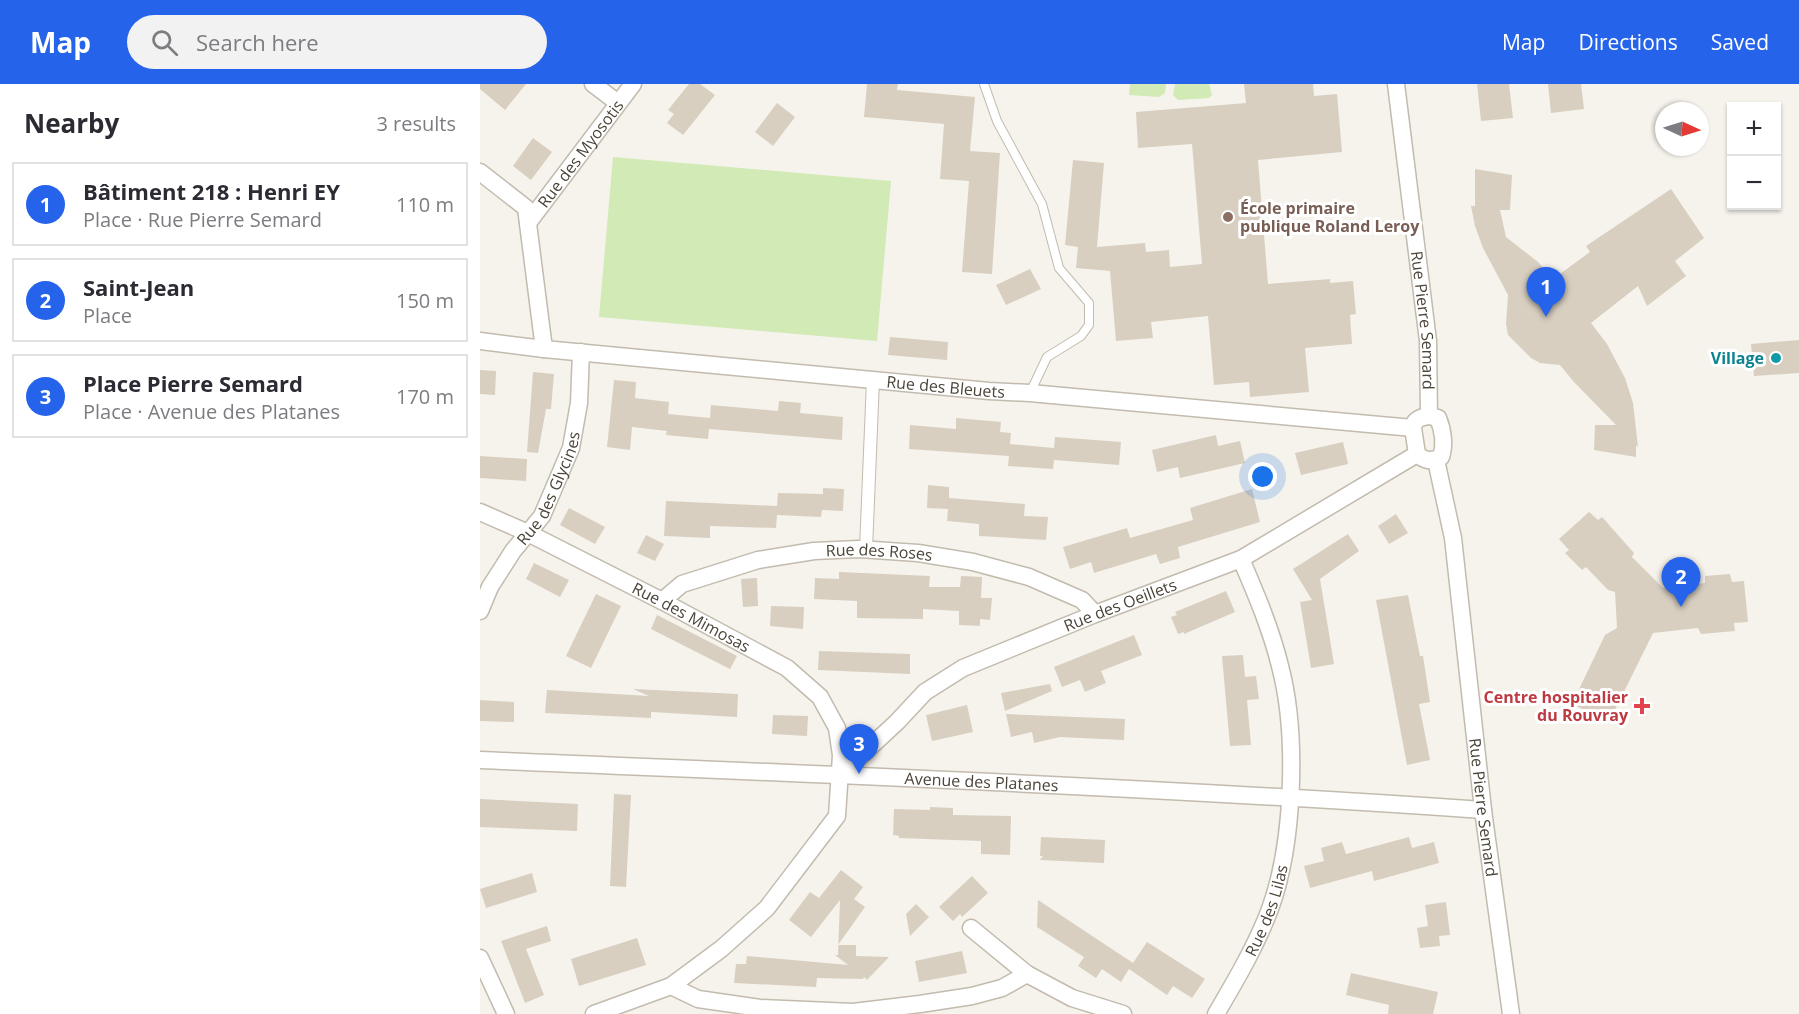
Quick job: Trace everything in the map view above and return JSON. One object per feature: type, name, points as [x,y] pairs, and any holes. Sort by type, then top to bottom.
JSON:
[{"type":"street","points":[[593,84],[618,103]]},
{"type":"street","name":"Rue des Myosotis","points":[[528,223],[633,84]]},
{"type":"street","name":"Rue Pierre Semard","points":[[1396,84],[1428,341],[1429,416]]},
{"type":"street","points":[[480,172],[526,208],[544,349]]},
{"type":"street","name":"Rue des Bleuets","points":[[480,341],[873,380],[1413,428]]},
{"type":"street","name":"Rue des Glycines","points":[[480,611],[490,587],[513,550],[542,516],[571,448],[579,404],[581,352]]},
{"type":"street","points":[[866,549],[873,380]]},
{"type":"street","points":[[1429,416],[1438,418],[1441,425],[1444,449],[1442,457],[1436,460],[1423,460],[1416,454],[1414,424],[1420,417],[1429,416]]},
{"type":"street","name":"Rue des Oeillets","points":[[840,775],[897,722],[925,692],[963,668],[1095,614],[1241,559],[1416,454]]},
{"type":"street","name":"Rue Pierre Semard","points":[[1436,460],[1453,538],[1483,810],[1511,1014]]},
{"type":"street","name":"Rue des Mimosas","points":[[480,512],[528,533],[662,601],[787,668],[820,697],[837,728],[841,748],[837,816],[767,908],[722,949],[671,986],[594,1014]]},
{"type":"street","name":"Rue des Roses","points":[[662,601],[682,584],[758,561],[814,551],[866,549],[918,553],[973,562],[1029,577],[1082,600],[1095,614]]},
{"type":"street","name":"Rue des Lilas","points":[[1216,1014],[1246,962],[1270,908],[1284,853],[1290,797],[1288,713],[1281,667],[1263,609],[1241,559]]},
{"type":"street","name":"Avenue des Platanes","points":[[480,760],[1290,797],[1483,810]]},
{"type":"street","points":[[971,928],[1027,974],[1072,998],[1123,1014]]},
{"type":"street","points":[[480,958],[506,1014]]},
{"type":"street","points":[[671,986],[698,999],[760,1008],[853,1013],[972,996],[1002,988],[1027,974]]},
{"type":"lane","points":[[984,84],[997,121],[1042,204],[1059,268],[1089,303],[1089,325],[1081,336],[1047,357],[1030,393]]},
{"type":"green space","points":[[1130,84],[1166,84],[1165,93],[1159,97],[1129,95]]},
{"type":"green space","points":[[1175,84],[1209,84],[1212,95],[1209,98],[1178,100],[1173,95]]},
{"type":"green space","points":[[613,157],[891,181],[877,341],[599,317]]},
{"type":"building","points":[[480,84],[526,84],[505,110],[480,89]]},
{"type":"building","points":[[689,84],[700,84],[715,95],[683,135],[667,123],[674,114],[668,110]]},
{"type":"building","points":[[867,84],[898,84],[897,90],[975,97],[970,151],[1000,153],[992,274],[962,272],[969,181],[940,179],[944,124],[864,117]]},
{"type":"building","points":[[1244,84],[1313,84],[1314,96],[1337,94],[1342,152],[1258,160],[1268,284],[1330,279],[1330,283],[1353,281],[1356,314],[1350,315],[1352,344],[1305,348],[1309,392],[1250,397],[1249,382],[1214,385],[1208,316],[1151,322],[1153,338],[1116,341],[1110,271],[1076,268],[1078,247],[1065,245],[1073,160],[1104,163],[1097,247],[1145,243],[1146,252],[1169,250],[1170,267],[1202,264],[1192,144],[1138,148],[1136,112],[1246,103]]},
{"type":"building","points":[[1477,84],[1509,84],[1513,118],[1481,121]]},
{"type":"building","points":[[1548,84],[1581,84],[1584,109],[1551,113]]},
{"type":"building","points":[[777,103],[795,117],[773,146],[755,132]]},
{"type":"building","points":[[533,138],[552,152],[531,180],[513,166]]},
{"type":"building","points":[[1475,169],[1512,175],[1510,210],[1500,210],[1506,237],[1538,262],[1553,279],[1590,252],[1586,246],[1671,189],[1704,238],[1675,261],[1686,276],[1647,306],[1638,286],[1591,323],[1607,344],[1625,378],[1633,403],[1638,447],[1636,445],[1636,457],[1594,450],[1595,425],[1616,425],[1560,365],[1540,363],[1531,358],[1508,335],[1506,324],[1508,295],[1483,248],[1471,206],[1475,206]]},
{"type":"building","points":[[1030,269],[1041,289],[1006,305],[996,285]]},
{"type":"building","points":[[890,337],[948,342],[947,360],[888,355]]},
{"type":"building","name":"Village","points":[[1799,340],[1799,373],[1754,376],[1751,344]]},
{"type":"building","points":[[480,370],[496,371],[495,395],[480,394]]},
{"type":"building","points":[[533,372],[554,374],[551,409],[546,409],[538,453],[527,452]]},
{"type":"building","points":[[614,380],[636,382],[635,398],[669,402],[668,414],[710,418],[711,405],[778,411],[779,401],[801,403],[800,413],[843,417],[842,440],[709,429],[708,439],[666,435],[667,431],[632,427],[630,450],[607,447]]},
{"type":"building","points":[[956,418],[1001,422],[1000,432],[1011,433],[1010,444],[1054,448],[1055,437],[1121,442],[1119,465],[1054,460],[1053,469],[1008,466],[1009,456],[909,449],[910,425],[956,429]]},
{"type":"building","points":[[1216,435],[1218,446],[1240,441],[1245,463],[1180,478],[1178,467],[1157,472],[1152,450]]},
{"type":"building","points":[[1343,442],[1348,464],[1301,475],[1295,453]]},
{"type":"building","points":[[480,456],[527,459],[526,481],[480,478]]},
{"type":"building","points":[[928,485],[949,487],[949,498],[1025,504],[1024,516],[1048,517],[1046,540],[979,536],[979,524],[947,521],[948,509],[927,508]]},
{"type":"building","points":[[823,488],[844,489],[843,511],[822,510],[821,517],[777,515],[776,528],[710,526],[710,538],[664,536],[666,501],[777,506],[778,493],[823,494]]},
{"type":"building","points":[[1252,489],[1260,522],[1178,547],[1180,558],[1160,564],[1156,554],[1094,573],[1091,562],[1070,569],[1063,547],[1127,528],[1130,538],[1193,520],[1190,508]]},
{"type":"building","points":[[569,508],[605,527],[595,544],[560,525]]},
{"type":"building","points":[[1589,512],[1598,520],[1602,517],[1634,553],[1632,557],[1663,588],[1705,583],[1705,576],[1730,574],[1732,582],[1744,581],[1748,622],[1734,623],[1735,631],[1701,634],[1698,628],[1653,633],[1609,722],[1572,704],[1605,635],[1617,628],[1615,592],[1608,590],[1586,567],[1582,570],[1565,553],[1569,550],[1559,539]]},
{"type":"building","points":[[1396,514],[1408,533],[1389,544],[1378,526]]},
{"type":"building","points":[[1348,534],[1359,551],[1320,579],[1334,664],[1311,668],[1300,602],[1312,600],[1293,569]]},
{"type":"building","points":[[646,535],[664,544],[655,561],[637,553]]},
{"type":"building","points":[[534,563],[569,580],[560,597],[526,579]]},
{"type":"building","points":[[839,572],[930,576],[929,587],[960,587],[961,576],[982,577],[981,598],[992,598],[990,620],[980,619],[980,626],[959,625],[959,611],[923,609],[923,619],[857,618],[857,601],[814,599],[815,578],[839,579]]},
{"type":"building","points":[[757,578],[758,606],[743,607],[741,579]]},
{"type":"building","points":[[1226,591],[1235,612],[1184,634],[1184,632],[1178,634],[1171,617],[1177,615],[1175,612]]},
{"type":"building","points":[[596,594],[621,606],[591,668],[566,656]]},
{"type":"building","points":[[1408,595],[1420,656],[1423,656],[1430,702],[1419,704],[1430,760],[1407,765],[1376,600]]},
{"type":"building","points":[[771,606],[804,607],[803,629],[770,626]]},
{"type":"building","points":[[657,615],[737,656],[730,669],[651,629]]},
{"type":"building","points":[[1134,635],[1142,655],[1101,671],[1106,683],[1085,692],[1080,680],[1062,687],[1054,667]]},
{"type":"building","points":[[819,651],[910,654],[910,674],[818,670]]},
{"type":"building","points":[[1243,655],[1245,677],[1256,676],[1259,699],[1247,700],[1251,745],[1230,746],[1222,656]]},
{"type":"building","points":[[1050,684],[1052,691],[1005,711],[1001,693]]},
{"type":"building","points":[[633,689],[738,694],[737,717],[651,712],[651,718],[545,713],[547,690],[649,696]]},
{"type":"building","points":[[480,700],[514,702],[514,722],[480,721]]},
{"type":"building","points":[[967,705],[973,732],[932,741],[926,715]]},
{"type":"building","points":[[1006,714],[1125,719],[1124,740],[1060,737],[1034,743],[1032,732],[1011,737]]},
{"type":"building","points":[[773,715],[808,716],[807,736],[772,734]]},
{"type":"building","points":[[614,794],[631,795],[626,887],[610,886]]},
{"type":"building","points":[[480,799],[578,804],[577,831],[480,827]]},
{"type":"building","points":[[930,807],[953,808],[953,815],[1011,816],[1010,855],[981,854],[981,841],[899,838],[893,835],[894,809],[930,810]]},
{"type":"building","points":[[1041,837],[1105,840],[1104,863],[1040,860],[1043,856],[1040,856]]},
{"type":"building","points":[[1409,837],[1412,848],[1434,842],[1439,863],[1374,881],[1372,871],[1310,888],[1304,866],[1324,861],[1321,848],[1342,842],[1346,854]]},
{"type":"building","points":[[841,870],[863,887],[854,899],[865,907],[838,944],[840,900],[811,937],[789,920],[810,892],[819,898]]},
{"type":"building","points":[[532,873],[537,892],[486,908],[480,889]]},
{"type":"building","points":[[972,876],[988,893],[962,917],[960,914],[953,921],[939,907]]},
{"type":"building","points":[[1038,900],[1133,963],[1147,942],[1205,979],[1192,998],[1173,986],[1167,995],[1129,969],[1121,982],[1102,969],[1096,978],[1078,966],[1084,957],[1037,927]]},
{"type":"building","points":[[1446,902],[1450,935],[1439,936],[1440,946],[1420,948],[1417,928],[1428,926],[1425,905]]},
{"type":"building","points":[[916,904],[929,917],[910,936],[906,914]]},
{"type":"building","points":[[547,926],[551,941],[526,949],[544,995],[525,1003],[501,941]]},
{"type":"building","points":[[637,938],[646,965],[579,986],[571,959]]},
{"type":"building","points":[[838,945],[856,945],[856,956],[889,957],[867,980],[864,977],[863,979],[817,978],[816,987],[734,983],[736,964],[746,964],[747,956],[848,965],[835,955],[838,955]]},
{"type":"building","points":[[962,951],[967,973],[919,982],[915,961]]},
{"type":"building","points":[[1351,973],[1438,992],[1433,1014],[1388,1014],[1389,1005],[1346,995]]},
{"type":"place","name":"École primaire publique Roland Leroy","points":[[1228,217]]},
{"type":"place","name":"Bâtiment 218 : Henri EY","points":[[1546,317]]},
{"type":"place","name":"Village","points":[[1776,358]]},
{"type":"place","name":"Saint-Jean","points":[[1681,607]]},
{"type":"place","name":"Centre hospitalier du Rouvray","points":[[1642,706]]},
{"type":"place","name":"Place Pierre Semard","points":[[859,774]]}]
